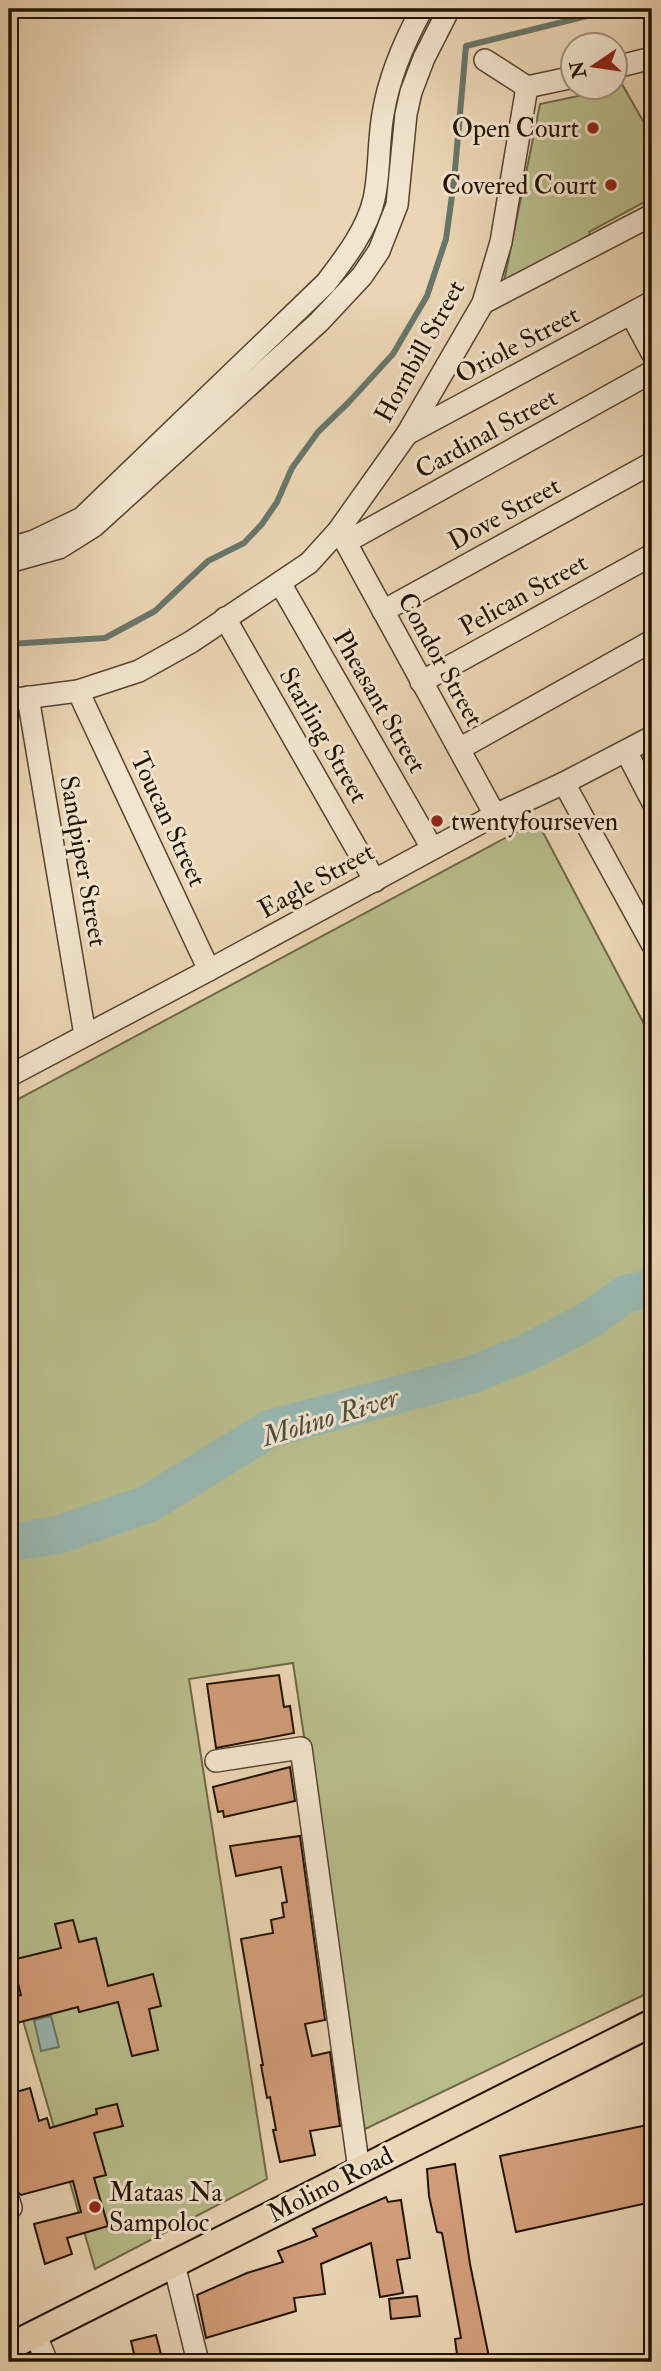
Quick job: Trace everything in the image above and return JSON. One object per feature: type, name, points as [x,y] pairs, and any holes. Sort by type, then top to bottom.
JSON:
[{"type":"main road","name":"Molino Road","points":[[9,2347],[652,2023]]},
{"type":"street","points":[[9,548],[34,541],[82,518],[326,283],[344,260],[374,200],[383,114],[389,85],[400,52],[422,9]]},
{"type":"street","points":[[9,562],[59,548],[94,526],[319,322],[362,276],[379,251],[397,205],[406,114],[411,92],[424,58],[449,9]]},
{"type":"street","points":[[630,63],[652,58]]},
{"type":"street","points":[[485,60],[527,88],[560,79]]},
{"type":"street","name":"Hornbill Street","points":[[18,699],[78,691],[139,671],[191,642],[280,583],[342,536],[408,434],[482,303],[501,242],[527,88]]},
{"type":"street","points":[[482,303],[652,215]]},
{"type":"street","name":"Oriole Street","points":[[408,434],[652,302]]},
{"type":"street","points":[[631,314],[652,353]]},
{"type":"street","name":"Cardinal Street","points":[[342,536],[652,372]]},
{"type":"street","name":"Dove Street","points":[[383,611],[652,463]]},
{"type":"street","name":"Condor Street","points":[[342,536],[495,814]]},
{"type":"street","name":"Pelican Street","points":[[421,681],[652,555]]},
{"type":"street","name":"Pheasant Street","points":[[280,583],[432,848]]},
{"type":"street","name":"Starling Street","points":[[225,618],[374,881]]},
{"type":"street","points":[[459,749],[652,641]]},
{"type":"street","name":"Toucan Street","points":[[78,691],[209,970]]},
{"type":"street","name":"Sandpiper Street","points":[[18,699],[85,1035]]},
{"type":"street","name":"Eagle Street","points":[[9,1076],[495,814],[564,783],[652,737]]},
{"type":"street","points":[[626,751],[652,801]]},
{"type":"street","points":[[564,783],[652,944]]},
{"type":"street","points":[[216,1761],[301,1748],[359,2170]]},
{"type":"street","points":[[174,2264],[198,2362]]},
{"type":"street","points":[[36,2333],[47,2362]]},
{"type":"green space","points":[[630,98],[643,121],[652,116],[652,198],[589,232],[592,240],[502,291],[540,104],[560,100],[560,102],[630,102]]},
{"type":"green space","points":[[537,821],[652,1039],[652,1991],[363,2130],[293,1663],[189,1679],[267,2179],[95,2269],[9,1972],[9,1104]]},
{"type":"water","points":[[51,2016],[59,2047],[41,2051],[34,2020]]},
{"type":"building","points":[[279,1675],[284,1707],[290,1706],[294,1733],[216,1748],[207,1684]]},
{"type":"building","points":[[290,1767],[295,1801],[224,1817],[223,1811],[218,1812],[213,1787]]},
{"type":"building","points":[[300,1836],[325,2020],[305,2024],[312,2056],[330,2052],[340,2126],[310,2131],[315,2155],[280,2162],[241,1939],[273,1933],[271,1920],[284,1917],[282,1903],[287,1902],[281,1867],[236,1876],[230,1846]]},
{"type":"building","points":[[73,1920],[79,1942],[96,1938],[108,1986],[153,1974],[161,2006],[149,2009],[158,2050],[132,2056],[118,2002],[79,2012],[78,2007],[9,2025],[9,1998],[21,1995],[12,1960],[61,1948],[55,1924]]},
{"type":"building","points":[[30,2088],[39,2121],[47,2118],[50,2128],[97,2114],[96,2109],[117,2104],[123,2126],[94,2133],[106,2175],[94,2178],[108,2226],[67,2238],[72,2254],[45,2264],[34,2224],[81,2212],[73,2181],[21,2195],[15,2190],[9,2167],[9,2094]]},
{"type":"building","points":[[652,2124],[652,2202],[516,2232],[500,2156]]},
{"type":"building","points":[[455,2164],[470,2264],[490,2362],[458,2362],[455,2339],[461,2338],[442,2233],[437,2232],[429,2196],[427,2169]]},
{"type":"building","points":[[386,2197],[388,2202],[401,2200],[410,2258],[397,2260],[403,2293],[380,2297],[371,2243],[321,2264],[325,2294],[294,2298],[296,2311],[206,2338],[197,2295],[247,2273],[283,2262],[278,2251],[317,2236],[313,2229]]},
{"type":"building","points":[[417,2296],[420,2316],[391,2319],[389,2299]]},
{"type":"building","points":[[156,2335],[163,2362],[136,2362],[131,2341]]},
{"type":"waterway","points":[[9,644],[105,638],[155,611],[208,561],[244,543],[262,524],[277,502],[292,468],[318,432],[393,354],[427,296],[446,239],[466,46],[615,9]]},
{"type":"waterway","name":"Molino River","points":[[9,1543],[58,1535],[148,1504],[269,1429],[471,1375],[528,1352],[588,1321],[625,1294],[652,1288]]},
{"type":"place","name":"Open Court","points":[[593,128]]},
{"type":"place","name":"Covered Court","points":[[611,185]]},
{"type":"place","name":"twentyfourseven","points":[[437,821]]},
{"type":"place","name":"Mataas Na Sampoloc","points":[[95,2207]]}]
